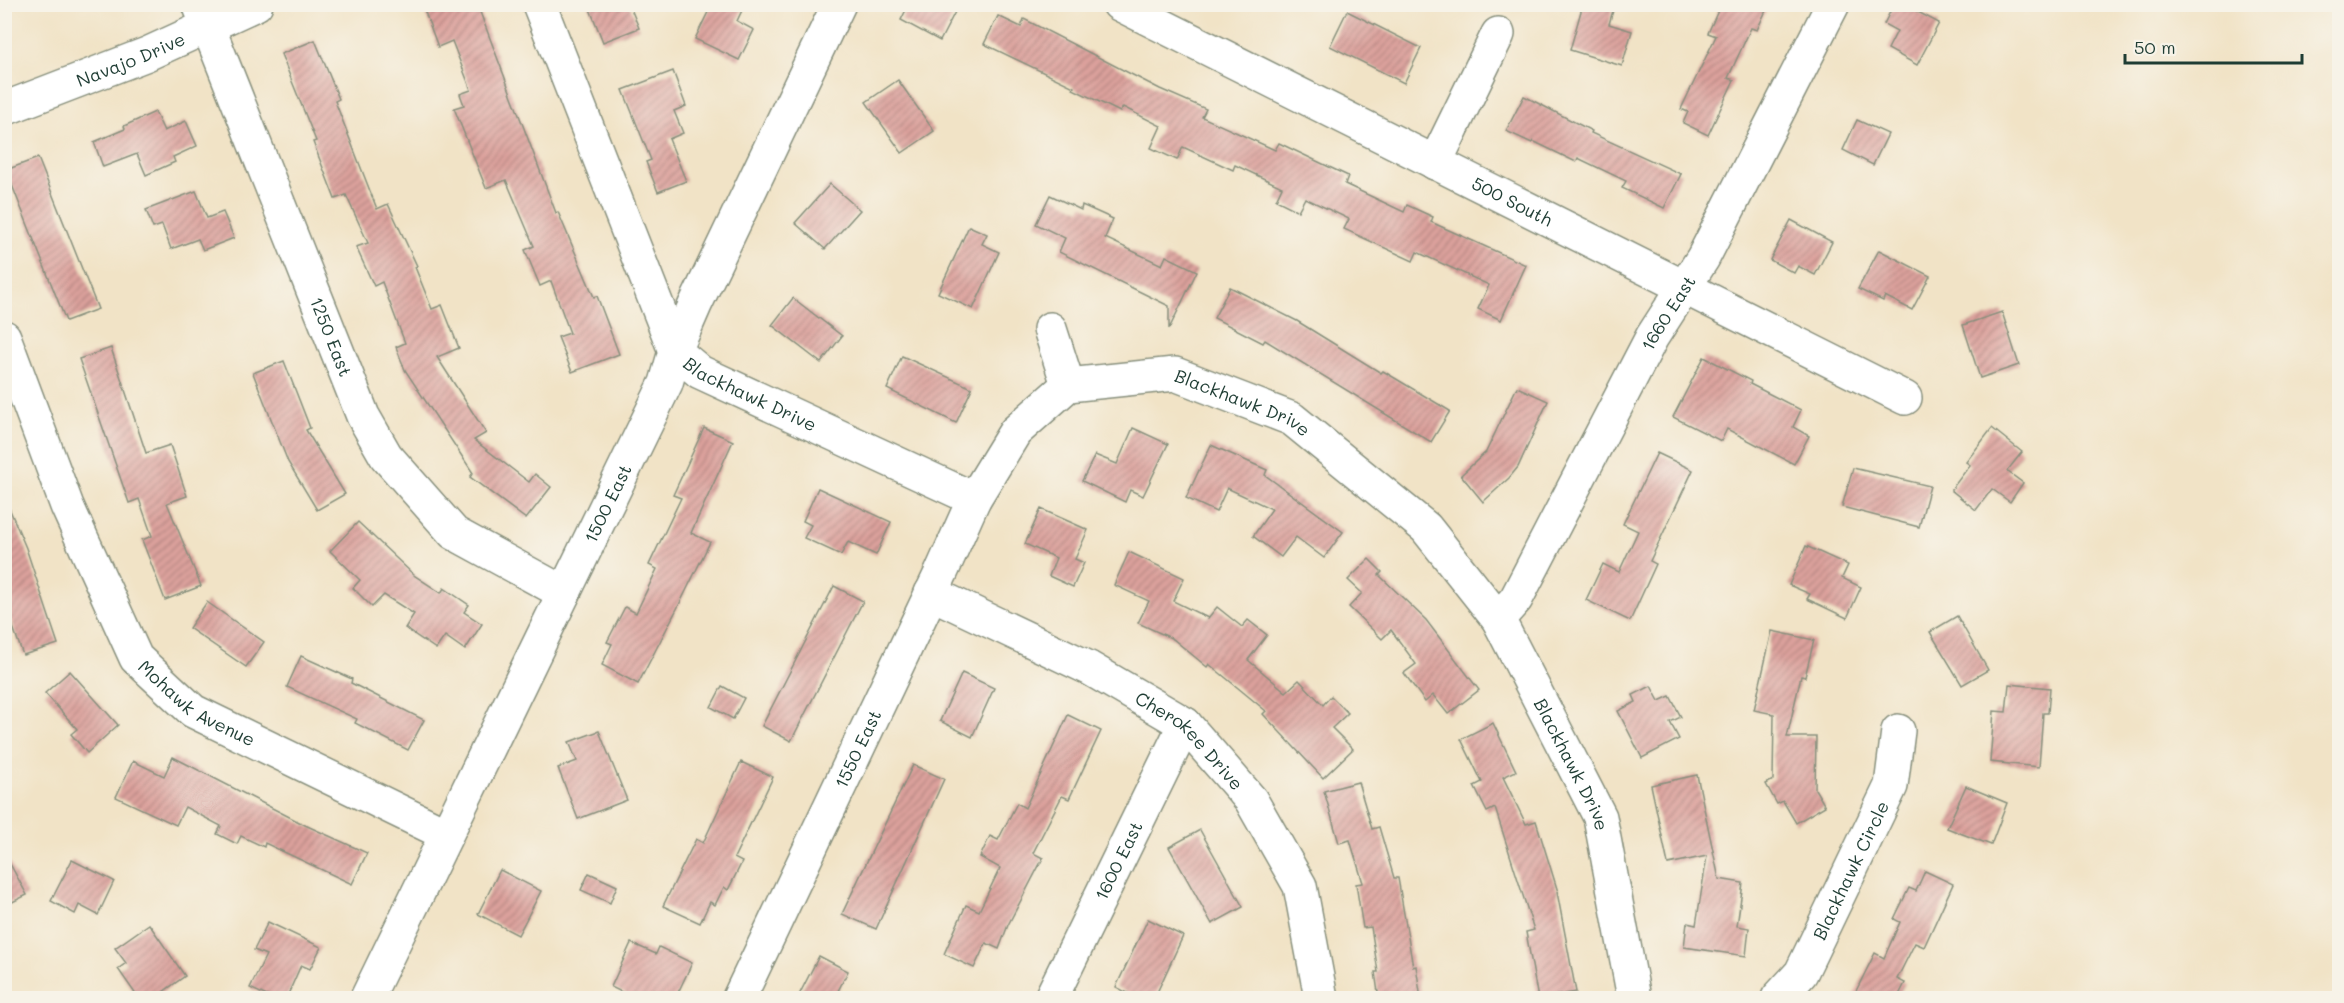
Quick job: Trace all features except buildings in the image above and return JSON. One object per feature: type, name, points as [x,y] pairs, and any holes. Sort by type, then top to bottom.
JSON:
[{"type":"street","name":"Navajo Drive","points":[[4,109],[147,54],[203,15],[256,4]]},
{"type":"street","name":"Blackhawk Drive","points":[[539,4],[675,351],[700,372],[974,499]]},
{"type":"street","name":"1500 East","points":[[367,999],[666,383],[675,351],[839,4]]},
{"type":"street","name":"500 South","points":[[1119,4],[1171,16],[1435,163],[1905,398]]},
{"type":"street","name":"1660 East","points":[[1498,619],[1516,599],[1652,337],[1703,258],[1833,4]]},
{"type":"street","name":"1250 East","points":[[203,15],[363,416],[386,456],[453,532],[564,593]]},
{"type":"street","points":[[1435,163],[1498,34]]},
{"type":"street","points":[[974,499],[1015,432],[1068,385],[1050,329]]},
{"type":"street","name":"Mohawk Avenue","points":[[4,337],[67,506],[136,658],[193,711],[446,834]]},
{"type":"street","name":"Blackhawk Drive","points":[[1068,385],[1176,374],[1292,419],[1426,528],[1498,619],[1600,817],[1634,999]]},
{"type":"street","name":"1550 East","points":[[739,999],[932,593],[974,499]]},
{"type":"street","name":"Cherokee Drive","points":[[932,593],[1089,668],[1185,724],[1251,800],[1300,886],[1321,999]]},
{"type":"street","name":"1600 East","points":[[1051,999],[1185,724]]},
{"type":"street","name":"Blackhawk Circle","points":[[1778,999],[1801,973],[1891,786],[1898,731]]}]
